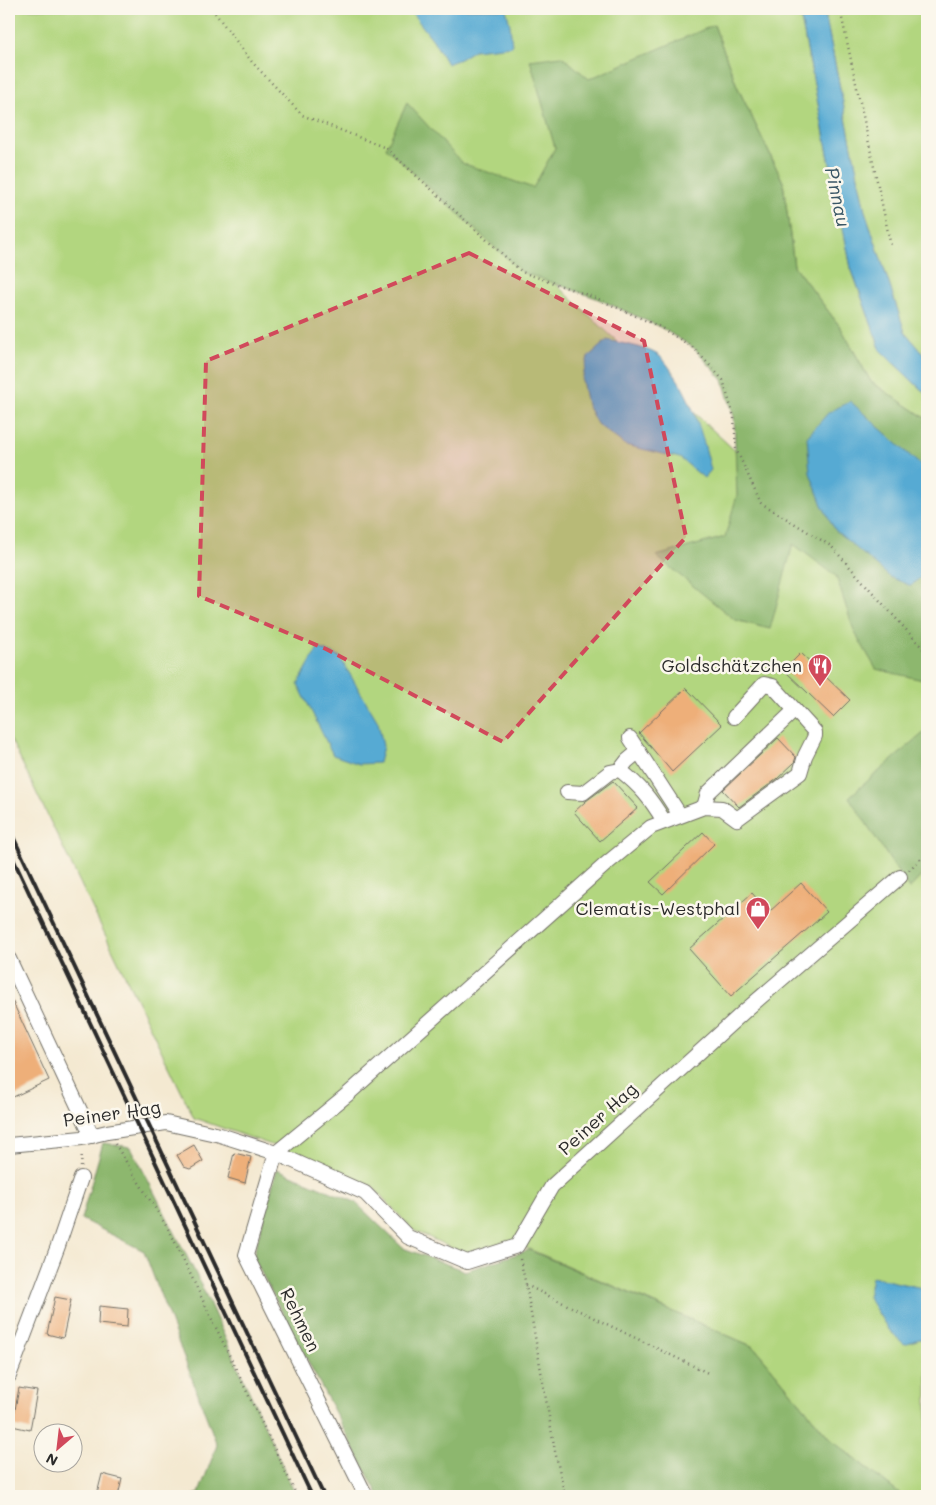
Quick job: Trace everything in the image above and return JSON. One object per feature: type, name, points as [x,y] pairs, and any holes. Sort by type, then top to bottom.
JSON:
[{"type":"street","points":[[276,1153],[348,1094],[606,864],[651,827],[704,807],[722,808],[737,819],[800,773],[815,732],[773,686],[764,684],[734,717]]},
{"type":"street","points":[[704,807],[708,793],[795,710]]},
{"type":"street","points":[[630,738],[680,815]]},
{"type":"street","points":[[567,792],[583,793],[610,772],[620,770],[627,761],[639,752]]},
{"type":"street","points":[[620,770],[650,798],[664,821]]},
{"type":"street","name":"Peiner Hag","points":[[9,1145],[87,1137],[166,1123],[220,1136],[276,1153],[365,1193],[408,1237],[467,1262],[516,1246],[552,1186],[747,1009],[900,877]]},
{"type":"street","points":[[9,959],[87,1137]]},
{"type":"street","name":"Rehmen","points":[[276,1153],[246,1255],[366,1496]]},
{"type":"street","points":[[9,1376],[58,1246],[80,1178]]},
{"type":"path","points":[[212,9],[252,62],[302,115],[386,148],[522,272],[596,298],[652,323],[694,348],[723,380],[734,417],[736,450],[761,503],[831,546],[927,653]]},
{"type":"path","points":[[840,9],[891,246]]},
{"type":"path","points":[[900,877],[927,853]]},
{"type":"path","points":[[108,1132],[170,1232],[297,1496]]},
{"type":"path","points":[[80,1178],[87,1137]]},
{"type":"path","points":[[516,1246],[526,1286],[555,1451],[565,1496]]},
{"type":"path","points":[[526,1286],[710,1374]]},
{"type":"highlighted area","points":[[469,253],[644,341],[686,537],[503,742],[326,649],[199,596],[206,361]]},
{"type":"green space","points":[[9,9],[799,9],[851,268],[881,351],[927,395],[927,419],[871,382],[841,328],[794,266],[783,182],[737,86],[714,25],[507,239],[927,629],[927,1496],[902,1496],[831,1440],[754,1347],[508,1240],[465,1254],[413,1230],[372,1186],[283,1149],[194,1118],[9,736]]},
{"type":"green space","points":[[824,9],[927,9],[927,358],[905,332],[865,211]]},
{"type":"green space","points":[[714,25],[737,86],[783,182],[794,266],[841,328],[871,382],[927,419],[927,681],[876,669],[854,631],[836,576],[793,544],[770,629],[735,620],[656,556],[725,537],[737,495],[734,417],[723,380],[694,348],[660,327],[596,298],[522,272],[386,148],[407,103],[462,163],[533,188],[555,148],[530,60],[562,56],[589,79]]},
{"type":"green space","points":[[927,730],[927,870],[909,889],[849,797]]},
{"type":"green space","points":[[103,1143],[131,1147],[200,1282],[296,1496],[192,1496],[199,1493],[217,1445],[144,1251],[81,1219]]},
{"type":"green space","points":[[277,1169],[355,1202],[403,1248],[465,1271],[529,1250],[754,1347],[831,1440],[902,1496],[379,1496],[253,1257]]},
{"type":"water","points":[[409,9],[506,9],[512,46],[474,50],[460,59],[447,64],[433,40]]},
{"type":"water","name":"Pinnau","points":[[799,9],[824,9],[865,211],[905,332],[927,358],[927,395],[881,351],[851,268]]},
{"type":"water","points":[[607,340],[646,349],[658,355],[669,367],[690,403],[700,429],[711,470],[704,478],[680,458],[625,445],[597,424],[587,405],[582,380],[588,357]]},
{"type":"water","points":[[850,401],[927,471],[927,571],[911,586],[890,577],[835,530],[822,505],[810,473],[807,437],[828,413]]},
{"type":"water","points":[[318,648],[339,656],[378,722],[383,746],[379,763],[359,764],[333,755],[298,684]]},
{"type":"water","points":[[872,1277],[927,1289],[927,1341],[920,1339],[904,1344],[888,1329],[868,1297]]},
{"type":"building","points":[[801,653],[850,700],[833,717],[784,670]]},
{"type":"building","points":[[686,688],[722,725],[672,772],[639,733]]},
{"type":"building","points":[[778,738],[796,757],[794,763],[777,779],[739,807],[723,790]]},
{"type":"building","points":[[613,781],[638,808],[600,841],[574,812]]},
{"type":"building","points":[[703,832],[714,844],[663,894],[650,882]]},
{"type":"building","name":"Clematis-Westphal","points":[[801,883],[827,912],[731,996],[689,949],[752,893],[769,912]]},
{"type":"building","points":[[9,994],[49,1080],[9,1099]]},
{"type":"building","points":[[194,1145],[203,1161],[190,1169],[184,1167],[177,1155]]},
{"type":"building","points":[[234,1153],[251,1157],[245,1183],[228,1178]]},
{"type":"building","points":[[55,1297],[71,1300],[63,1338],[47,1334]]},
{"type":"building","points":[[99,1306],[128,1309],[127,1327],[98,1324]]},
{"type":"building","points":[[19,1388],[37,1391],[30,1430],[12,1426]]},
{"type":"building","points":[[102,1474],[122,1479],[118,1496],[97,1494]]},
{"type":"railway","points":[[9,828],[324,1496]]},
{"type":"railway","points":[[9,850],[312,1496]]},
{"type":"place","name":"Goldschätzchen","points":[[820,687]]},
{"type":"place","name":"Clematis-Westphal","points":[[758,930]]}]
